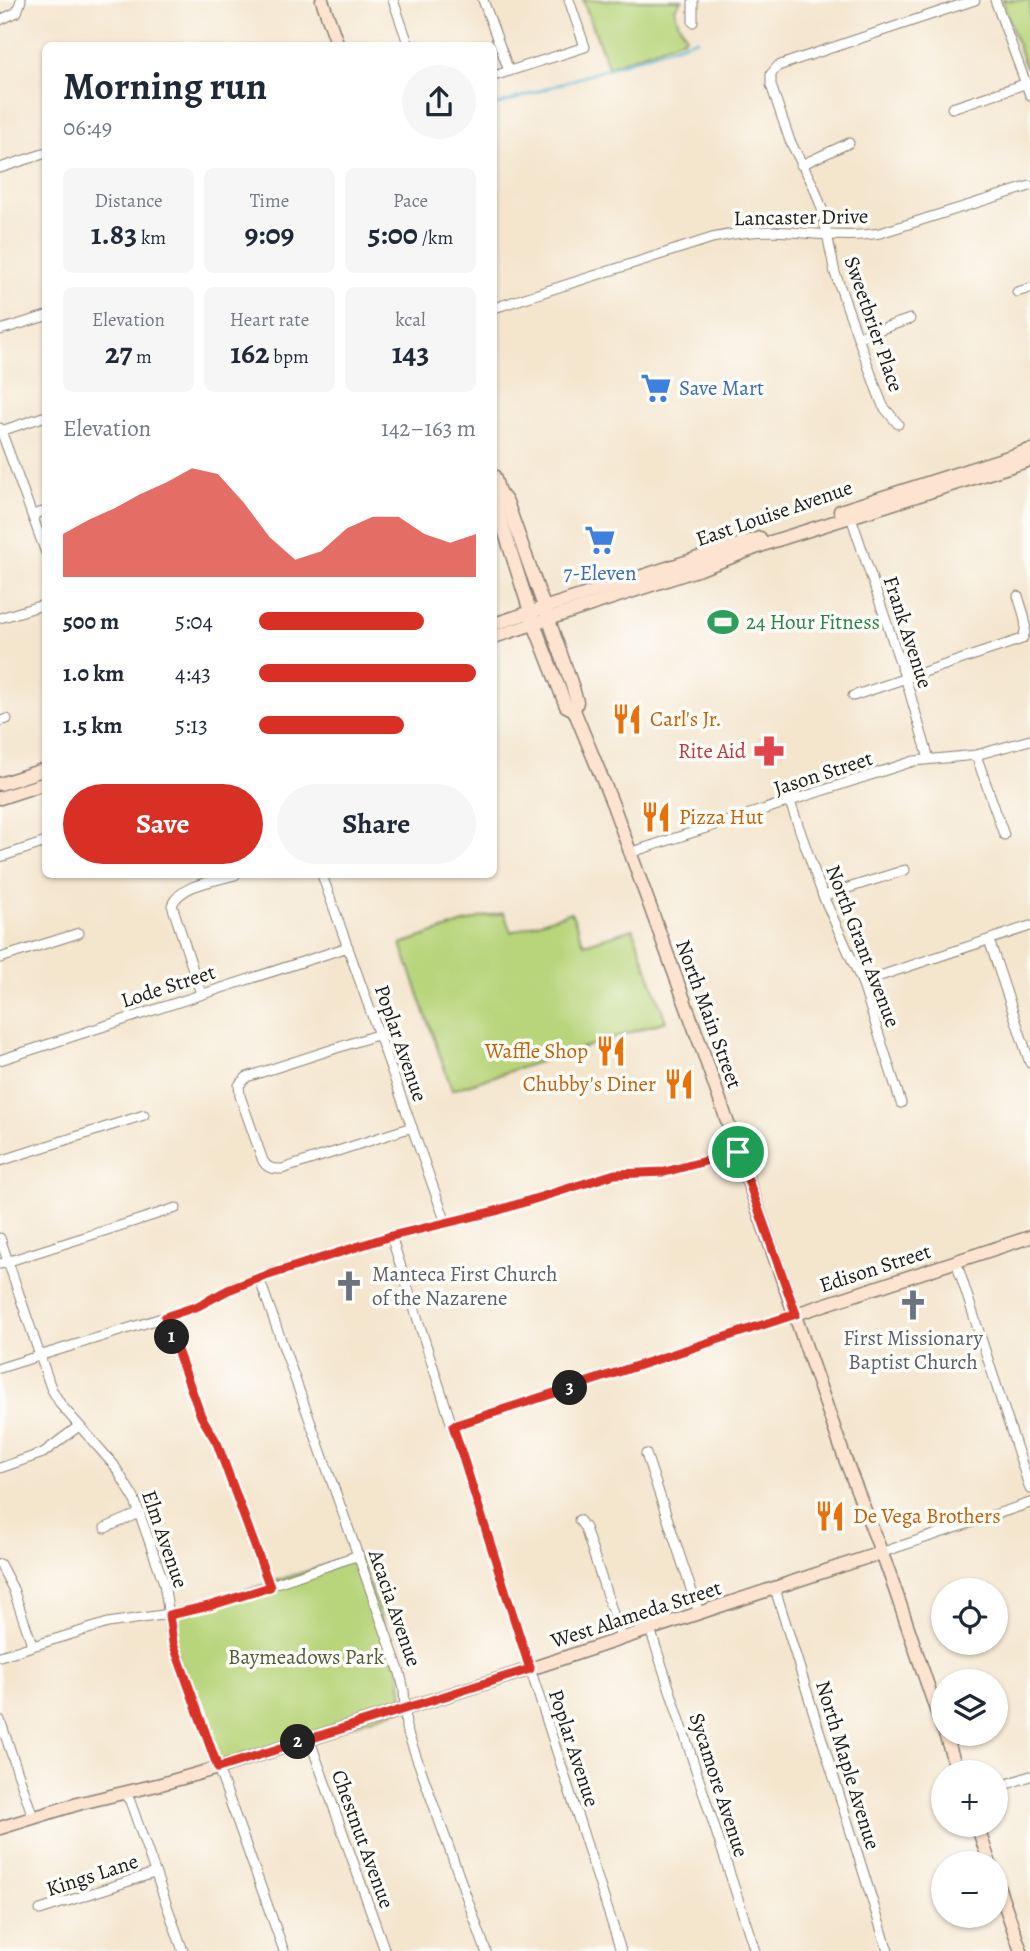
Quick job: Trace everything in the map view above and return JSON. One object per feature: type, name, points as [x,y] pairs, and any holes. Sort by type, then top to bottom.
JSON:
[{"type":"main road","points":[[322,0],[337,42]]},
{"type":"main road","name":"East Louise Avenue","points":[[531,618],[1030,450]]},
{"type":"main road","name":"East Louise Avenue","points":[[850,512],[1030,460]]},
{"type":"main road","name":"North Main Street","points":[[497,486],[507,502],[577,702],[574,710],[738,1152],[931,1696]]},
{"type":"main road","name":"North Main Street","points":[[497,501],[499,492]]},
{"type":"main road","name":"North Main Street","points":[[497,508],[531,618],[566,706],[574,710]]},
{"type":"main road","points":[[497,624],[531,618]]},
{"type":"main road","points":[[497,635],[531,618]]},
{"type":"main road","points":[[0,784],[42,770]]},
{"type":"main road","points":[[0,798],[42,784]]},
{"type":"main road","name":"Edison Street","points":[[796,1314],[1030,1237]]},
{"type":"main road","name":"West Alameda Street","points":[[0,1828],[218,1768],[530,1669],[880,1553]]},
{"type":"main road","points":[[1008,1914],[1021,1951]]},
{"type":"street","points":[[0,20],[17,12],[21,0]]},
{"type":"street","points":[[393,0],[408,42]]},
{"type":"street","points":[[483,0],[509,71]]},
{"type":"street","points":[[497,75],[585,47],[569,0]]},
{"type":"street","points":[[692,0],[693,22]]},
{"type":"street","name":"Sweetbrier Place","points":[[898,424],[883,406],[835,273],[818,198],[801,165],[781,114],[771,85],[771,74],[778,66],[975,0]]},
{"type":"street","points":[[995,0],[1028,83],[1030,95]]},
{"type":"street","points":[[952,108],[1028,83]]},
{"type":"street","points":[[801,165],[849,143]]},
{"type":"street","points":[[0,168],[42,154]]},
{"type":"street","name":"Lancaster Drive","points":[[497,307],[712,238],[770,231],[863,235],[891,230],[1030,186]]},
{"type":"street","points":[[1017,292],[1030,288]]},
{"type":"street","points":[[0,330],[42,317]]},
{"type":"street","points":[[858,337],[910,319]]},
{"type":"street","points":[[42,417],[0,429],[42,542]]},
{"type":"street","points":[[32,515],[42,512]]},
{"type":"street","name":"Frank Avenue","points":[[850,512],[906,680],[929,759]]},
{"type":"street","points":[[853,696],[1022,639],[1027,632],[1018,596]]},
{"type":"street","points":[[0,618],[42,605]]},
{"type":"street","name":"Jason Street","points":[[629,853],[914,761],[976,755],[1030,740]]},
{"type":"street","points":[[976,755],[1004,835]]},
{"type":"street","name":"North Grant Avenue","points":[[790,802],[823,896],[862,982],[901,1103]]},
{"type":"street","points":[[0,857],[42,843]]},
{"type":"street","points":[[823,896],[905,870]]},
{"type":"street","points":[[201,994],[173,905],[176,897],[183,891],[225,878]]},
{"type":"street","name":"Poplar Avenue","points":[[323,878],[446,1223]]},
{"type":"street","points":[[862,982],[1030,926]]},
{"type":"street","points":[[0,958],[79,933]]},
{"type":"street","points":[[989,940],[1030,1063]]},
{"type":"street","name":"Lode Street","points":[[0,1060],[348,947]]},
{"type":"street","points":[[380,1034],[247,1077],[239,1085],[240,1096],[262,1161],[273,1170],[282,1169],[412,1127]]},
{"type":"street","points":[[0,1161],[144,1115]]},
{"type":"street","points":[[0,1368],[198,1306],[259,1278],[391,1236],[499,1210],[615,1174],[665,1172],[738,1152]]},
{"type":"street","points":[[4,1263],[176,1208]]},
{"type":"street","name":"Poplar Avenue","points":[[391,1236],[621,1951]]},
{"type":"street","name":"Elm Avenue","points":[[0,1238],[4,1263],[51,1388],[61,1405],[124,1478],[140,1513],[164,1583],[173,1643],[284,1951]]},
{"type":"street","points":[[956,1261],[1030,1489]]},
{"type":"street","name":"Acacia Avenue","points":[[259,1278],[400,1673],[404,1690],[405,1728],[486,1951]]},
{"type":"street","name":"Edison Street","points":[[453,1426],[796,1314]]},
{"type":"street","points":[[165,1317],[201,1416],[217,1443],[270,1587]]},
{"type":"street","points":[[0,1468],[43,1453],[79,1426]]},
{"type":"street","points":[[646,1454],[699,1613]]},
{"type":"street","points":[[880,1553],[1030,1503]]},
{"type":"street","points":[[105,1528],[140,1513]]},
{"type":"street","points":[[579,1520],[585,1528],[621,1638]]},
{"type":"street","points":[[0,1656],[32,1644],[108,1623],[169,1615],[209,1606],[359,1555]]},
{"type":"street","points":[[0,1564],[13,1589],[32,1644]]},
{"type":"street","name":"North Maple Avenue","points":[[775,1589],[888,1951]]},
{"type":"street","name":"Sycamore Avenue","points":[[650,1629],[755,1951]]},
{"type":"street","points":[[0,1720],[33,1817]]},
{"type":"street","name":"Chestnut Avenue","points":[[309,1738],[385,1951]]},
{"type":"street","points":[[1008,1784],[1030,1776]]},
{"type":"street","points":[[123,1792],[130,1801],[183,1951]]},
{"type":"street","name":"Kings Lane","points":[[40,1910],[154,1873]]},
{"type":"green space","points":[[583,0],[682,0],[675,8],[686,36],[608,67]]},
{"type":"green space","points":[[1002,0],[1030,0],[1030,70],[1025,66]]},
{"type":"green space","points":[[571,912],[584,944],[633,929],[666,1021],[452,1090],[401,944],[482,917],[504,913],[511,932]]},
{"type":"green space","name":"Baymeadows Park","points":[[359,1555],[400,1673],[404,1708],[218,1768],[173,1643],[169,1614]]},
{"type":"waterway","points":[[497,105],[697,39]]},
{"type":"place","name":"Save Mart","points":[[656,388]]},
{"type":"place","name":"7-Eleven","points":[[600,540]]},
{"type":"place","name":"24 Hour Fitness","points":[[723,622]]},
{"type":"place","name":"Carl's Jr.","points":[[627,719]]},
{"type":"place","name":"Rite Aid","points":[[769,751]]},
{"type":"place","name":"Pizza Hut","points":[[656,817]]},
{"type":"place","name":"Waffle Shop","points":[[611,1051]]},
{"type":"place","name":"Chubby's Diner","points":[[679,1084]]},
{"type":"place","name":"Manteca First Church of the Nazarene","points":[[349,1286]]},
{"type":"place","name":"First Missionary Baptist Church","points":[[913,1305]]},
{"type":"place","name":"De Vega Brothers","points":[[830,1516]]},
{"type":"route","points":[[738,1152],[796,1314],[453,1426],[530,1669],[218,1768],[173,1643],[169,1615],[270,1587],[217,1443],[201,1416],[165,1317],[198,1306],[259,1278],[391,1236],[499,1210],[615,1174],[684,1169],[738,1152]]}]
